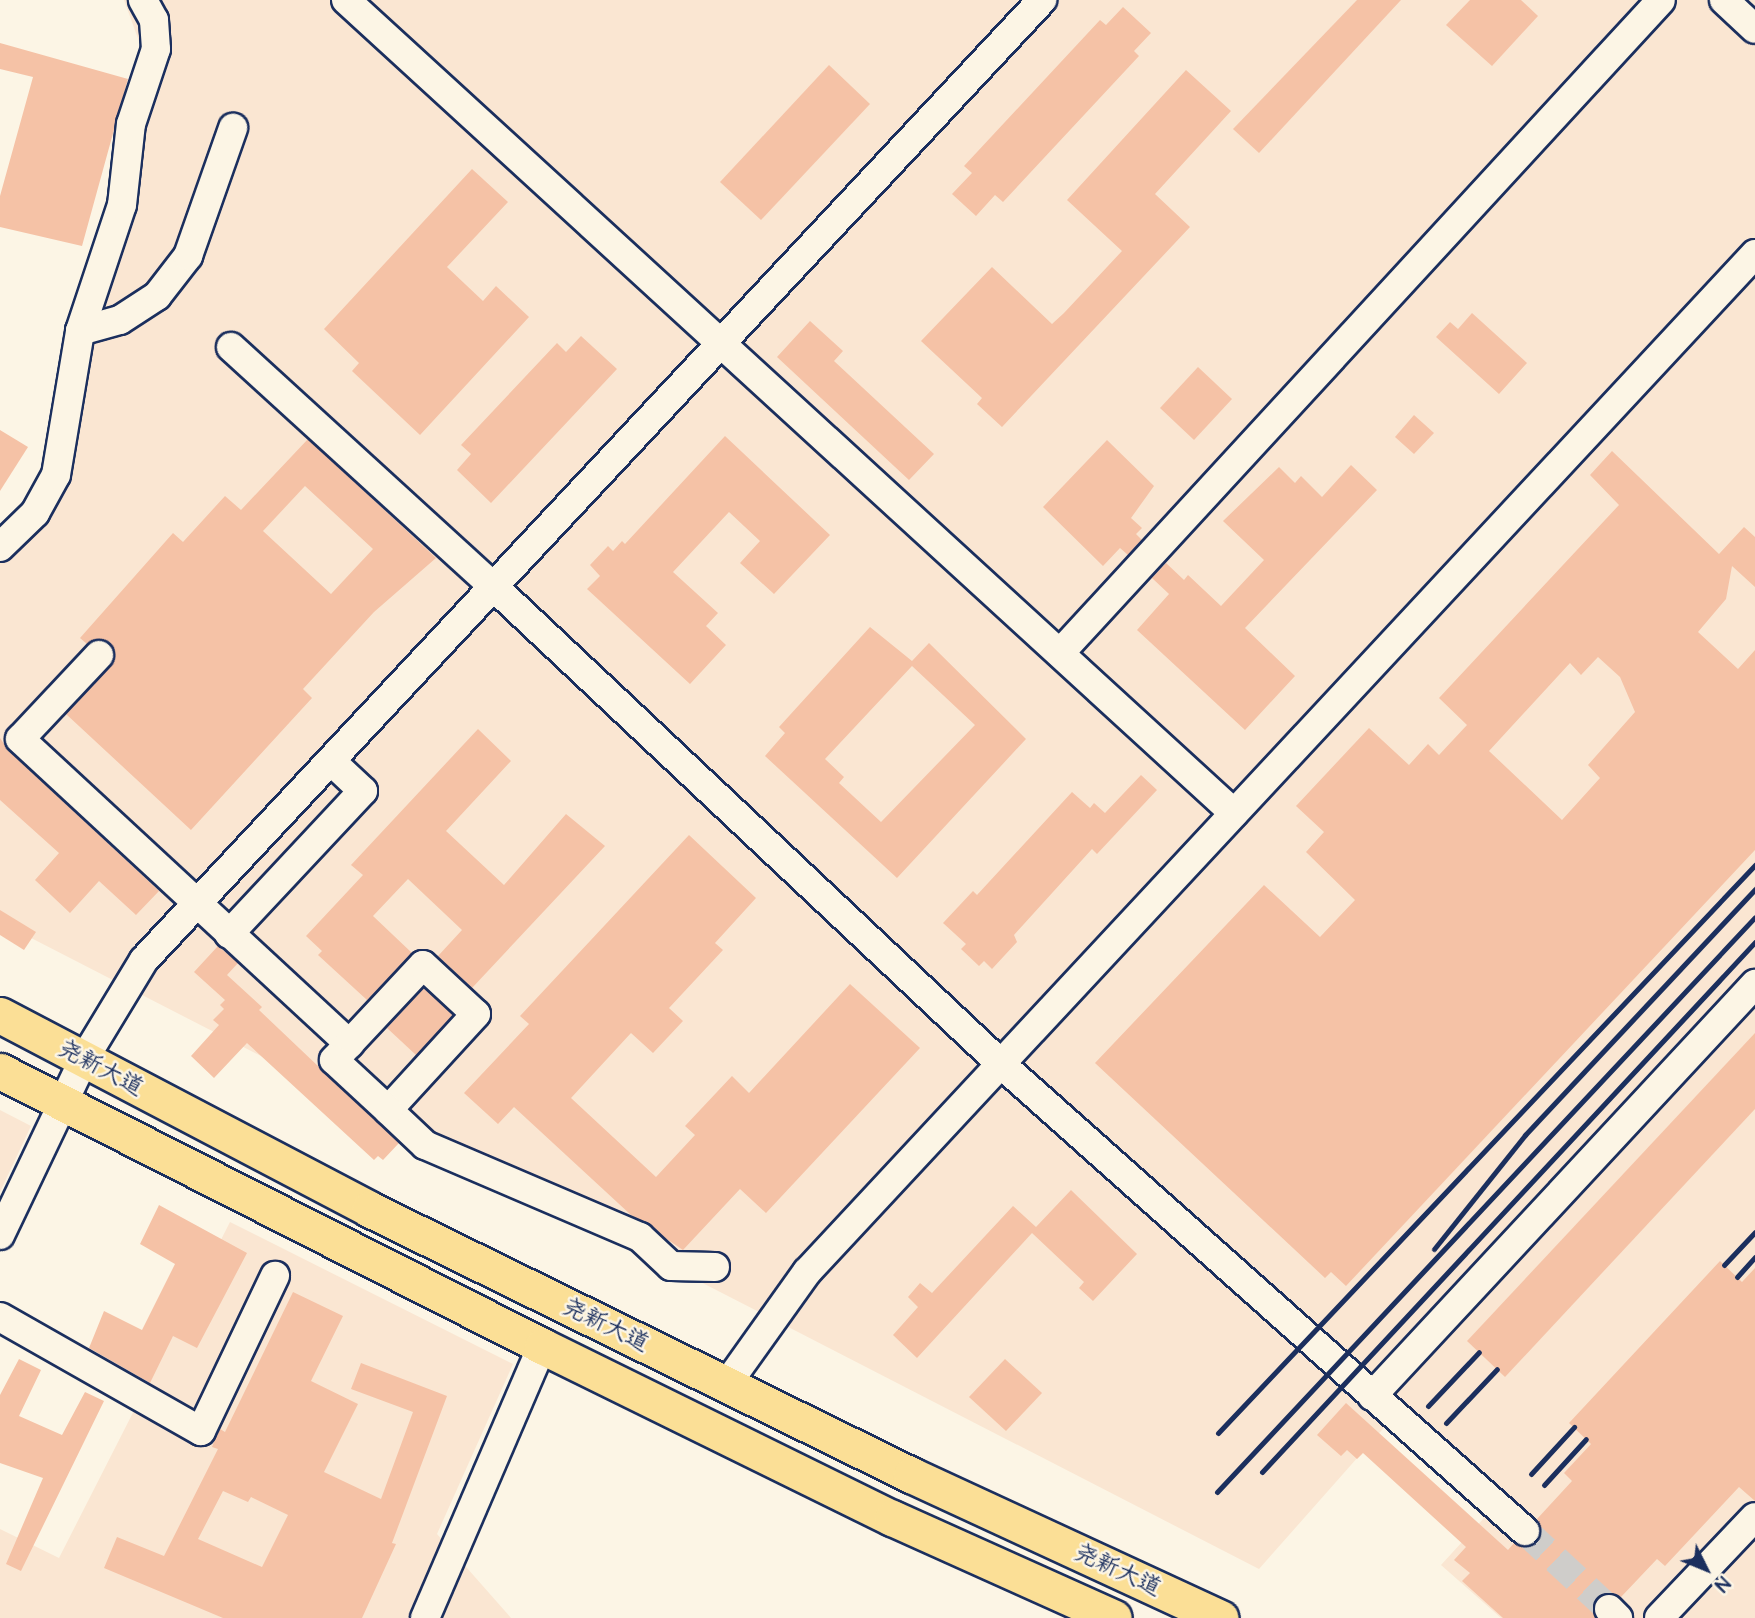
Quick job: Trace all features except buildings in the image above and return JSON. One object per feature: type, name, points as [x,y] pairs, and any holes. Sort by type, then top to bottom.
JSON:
[{"type":"main road","name":"尧新大道","points":[[0,1015],[369,1209],[727,1384],[1221,1618]]},
{"type":"main road","name":"尧新大道","points":[[0,1071],[542,1346],[892,1518],[1114,1618]]},
{"type":"lane","points":[[0,547],[35,513],[56,475],[80,331],[122,205],[131,124],[156,50],[154,20],[143,0]]},
{"type":"lane","points":[[346,0],[1234,813]]},
{"type":"lane","points":[[0,1235],[84,1059],[144,960],[1042,0]]},
{"type":"lane","points":[[1060,653],[1661,0]]},
{"type":"lane","points":[[1724,0],[1755,29]]},
{"type":"lane","points":[[80,331],[120,320],[157,296],[188,256],[233,128]]},
{"type":"lane","points":[[727,1384],[807,1272],[1755,254]]},
{"type":"lane","points":[[231,347],[494,586],[1001,1064],[1525,1531]]},
{"type":"lane","points":[[99,655],[20,739],[349,1044]]},
{"type":"lane","points":[[229,934],[363,791],[331,761]]},
{"type":"lane","points":[[388,1110],[476,1014],[423,965],[334,1060],[425,1145],[640,1237],[671,1266],[715,1267]]},
{"type":"lane","points":[[1372,1396],[1755,984]]},
{"type":"lane","points":[[0,1317],[201,1431],[275,1276]]},
{"type":"lane","points":[[425,1618],[542,1346]]},
{"type":"lane","points":[[1659,1618],[1755,1517]]},
{"type":"shaded area","points":[[124,0],[1755,0],[1755,1618],[1501,1618],[1441,1565],[1484,1518],[1389,1422],[1259,1569],[0,922],[0,537],[34,503],[144,55]]},
{"type":"shaded area","points":[[0,1110],[31,1126],[0,1192]]},
{"type":"shaded area","points":[[230,1222],[513,1364],[437,1534],[511,1618],[0,1618],[0,1529],[59,1558]]},
{"type":"tunnel","points":[[1525,1531],[1609,1609]]},
{"type":"railway","points":[[1218,1433],[1755,865]]},
{"type":"railway","points":[[1434,1249],[1525,1135],[1755,889]]},
{"type":"railway","points":[[1217,1492],[1755,917]]},
{"type":"railway","points":[[1262,1472],[1755,942]]},
{"type":"railway","points":[[1724,1265],[1755,1232]]},
{"type":"railway","points":[[1737,1277],[1755,1257]]},
{"type":"railway","points":[[1428,1406],[1479,1352]]},
{"type":"railway","points":[[1446,1423],[1497,1369]]},
{"type":"railway","points":[[1531,1474],[1574,1427]]},
{"type":"railway","points":[[1544,1485],[1586,1439]]}]
